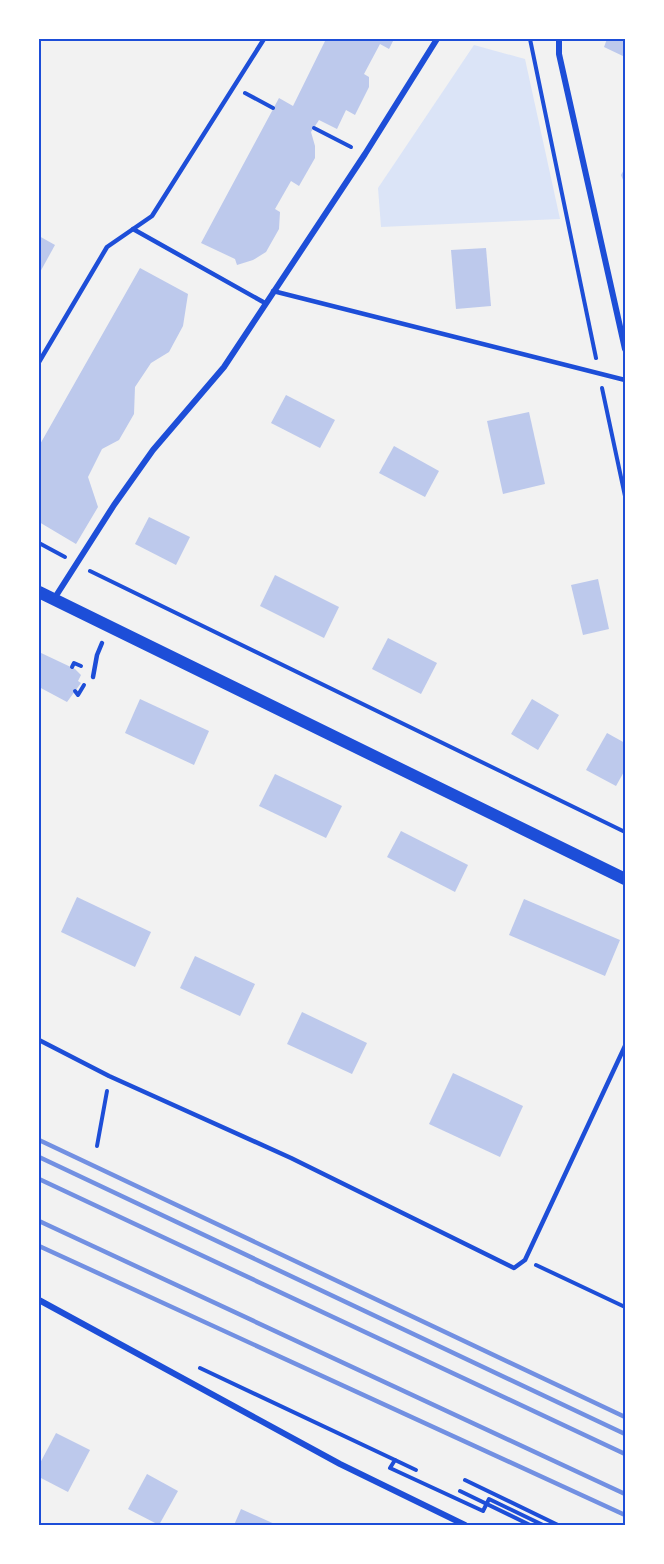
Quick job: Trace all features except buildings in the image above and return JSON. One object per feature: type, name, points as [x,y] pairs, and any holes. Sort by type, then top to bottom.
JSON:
[{"type":"main road","points":[[39,592],[625,879]]},
{"type":"street","points":[[54,599],[153,450],[224,367],[365,154],[437,39]]},
{"type":"street","points":[[559,39],[559,54],[625,349]]},
{"type":"street","points":[[39,1300],[339,1464],[465,1525]]},
{"type":"lane","points":[[39,362],[107,247],[152,216],[264,39]]},
{"type":"lane","points":[[133,229],[265,303]]},
{"type":"lane","points":[[273,291],[625,380]]},
{"type":"lane","points":[[93,677],[102,643]]},
{"type":"lane","points":[[39,1040],[109,1076],[291,1158],[510,1268],[519,1266],[525,1260],[625,1046]]},
{"type":"path","points":[[530,39],[625,496]]},
{"type":"path","points":[[234,87],[273,108]]},
{"type":"path","points":[[314,128],[365,154]]},
{"type":"path","points":[[39,543],[77,564],[625,832]]},
{"type":"path","points":[[97,1146],[109,1076]]},
{"type":"path","points":[[525,1260],[625,1307]]},
{"type":"path","points":[[190,1363],[416,1470]]},
{"type":"path","points":[[395,1460],[390,1468],[483,1511],[489,1499],[543,1525]]},
{"type":"path","points":[[465,1480],[558,1525]]},
{"type":"path","points":[[460,1491],[530,1525]]},
{"type":"shaded area","points":[[474,45],[525,59],[560,219],[381,227],[378,188]]},
{"type":"railway","points":[[39,1140],[625,1417]]},
{"type":"railway","points":[[39,1157],[625,1434]]},
{"type":"railway","points":[[39,1179],[625,1454]]},
{"type":"railway","points":[[39,1221],[625,1494]]},
{"type":"railway","points":[[39,1246],[625,1515]]}]
